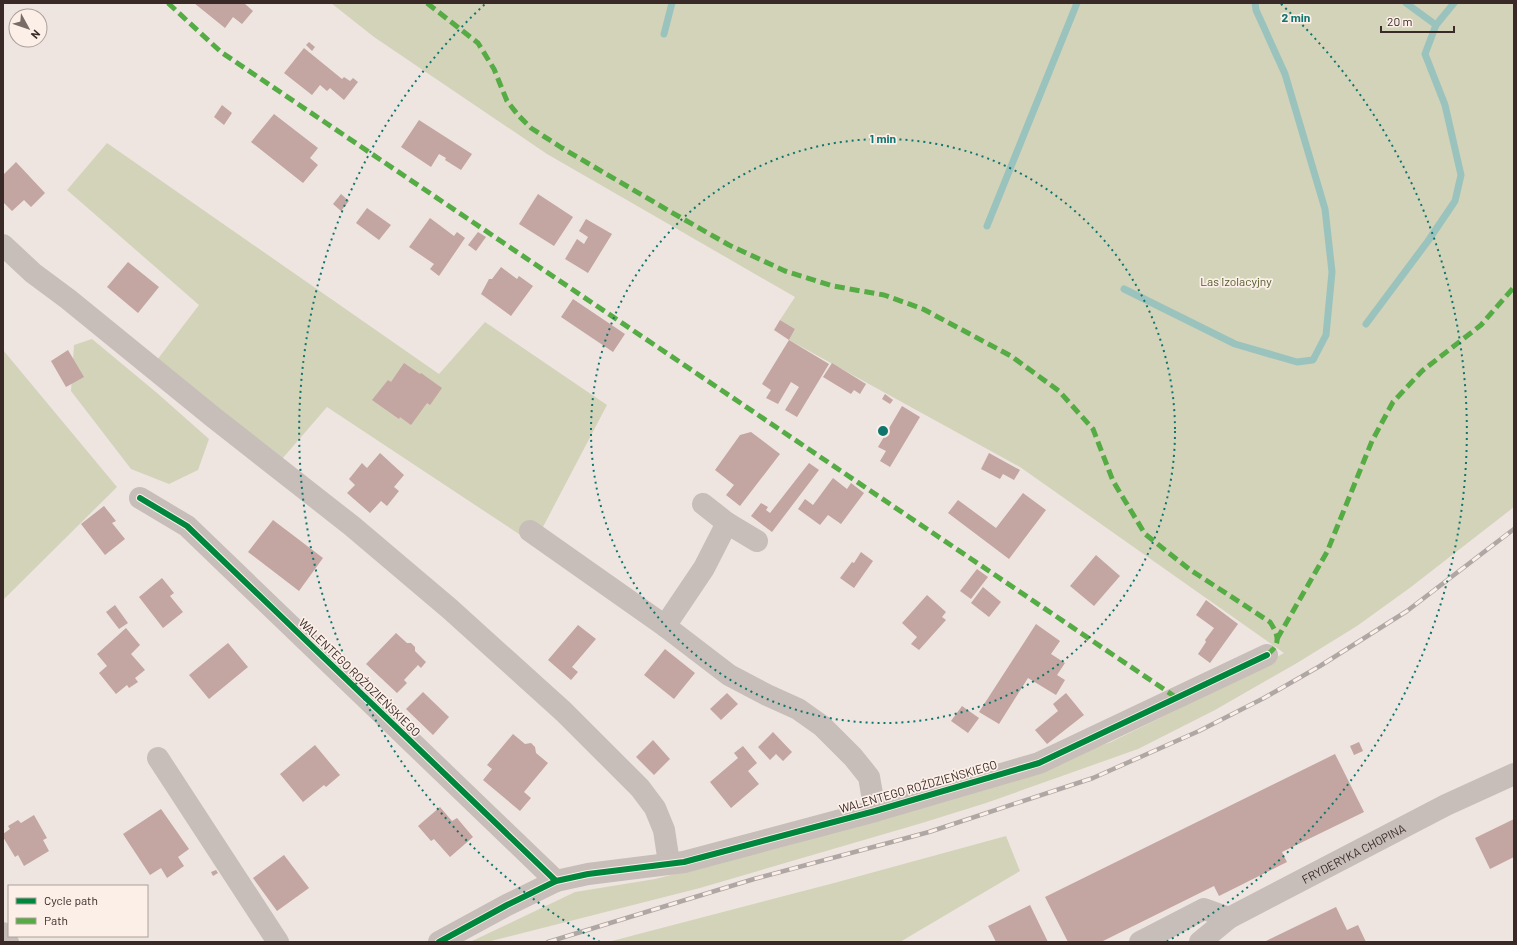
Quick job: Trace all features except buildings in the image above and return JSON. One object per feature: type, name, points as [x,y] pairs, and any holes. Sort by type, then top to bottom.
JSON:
[{"type":"street","points":[[3,245],[34,273],[213,417],[352,526],[450,609],[564,712],[640,788],[655,808],[664,830],[669,863]]},
{"type":"street","name":"WALENTEGO ROŹDZIEŃSKIEGO","points":[[140,498],[187,526],[556,881]]},
{"type":"street","points":[[703,504],[727,523],[757,541]]},
{"type":"street","points":[[665,626],[704,568],[727,523]]},
{"type":"street","points":[[530,531],[665,626],[729,675],[798,710],[822,726],[853,757],[869,777],[875,811]]},
{"type":"street","name":"WALENTEGO ROŹDZIEŃSKIEGO","points":[[439,942],[507,905],[556,881],[588,874],[684,862],[875,811],[1038,763],[1266,655]]},
{"type":"street","points":[[158,758],[278,942]]},
{"type":"street","name":"FRYDERYKA CHOPINA","points":[[1200,942],[1229,918],[1446,805],[1514,774]]},
{"type":"street","points":[[1140,942],[1204,909],[1229,918]]},
{"type":"street","points":[[3,933],[8,942]]},
{"type":"green space","name":"Las Izolacyjny","points":[[331,3],[1514,3],[1514,507],[1411,587],[1357,626],[1297,663],[1215,710],[1138,749],[986,803],[700,888],[487,942],[470,942],[575,892],[655,879],[790,845],[1009,779],[1111,742],[1215,691],[1284,653],[1020,467],[789,340],[795,329],[780,320],[795,297],[547,154],[374,37]]},
{"type":"green space","points":[[107,143],[439,374],[485,322],[607,405],[534,544],[327,407],[282,459],[157,360],[199,305],[67,190]]},
{"type":"green space","points":[[92,339],[209,439],[198,470],[169,484],[131,469],[71,391],[74,345]]},
{"type":"green space","points":[[3,350],[117,487],[3,600]]},
{"type":"green space","points":[[1006,836],[1020,871],[900,942],[608,942],[834,883]]},
{"type":"waterway","points":[[664,34],[672,3]]},
{"type":"waterway","points":[[987,226],[1077,3]]},
{"type":"waterway","points":[[1124,289],[1235,344],[1297,362],[1313,360],[1326,335],[1332,272],[1325,209],[1285,74],[1256,10],[1255,3]]},
{"type":"waterway","points":[[1406,3],[1436,25]]},
{"type":"waterway","points":[[1366,324],[1428,241],[1455,201],[1461,175],[1445,105],[1425,54],[1436,25],[1454,3]]},
{"type":"railway","points":[[548,942],[754,879],[929,832],[1093,778],[1199,731],[1264,698],[1320,666],[1407,611],[1514,529]]},
{"type":"marked path","points":[[168,3],[221,52],[1177,698]]},
{"type":"marked path","points":[[427,3],[478,43],[494,69],[507,101],[518,115],[531,128],[562,148],[729,245],[785,271],[833,286],[884,295],[923,309],[1011,356],[1059,391],[1093,429],[1113,481],[1145,534],[1189,569],[1270,622],[1277,636],[1277,640],[1275,647],[1267,655]]},
{"type":"marked path","points":[[1277,639],[1327,552],[1372,441],[1393,402],[1422,371],[1481,325],[1514,287]]},
{"type":"cycle path","points":[[140,498],[187,526],[556,881]]},
{"type":"cycle path","points":[[439,942],[507,905],[556,881],[588,874],[684,862],[875,811],[1039,763],[1267,655]]}]
